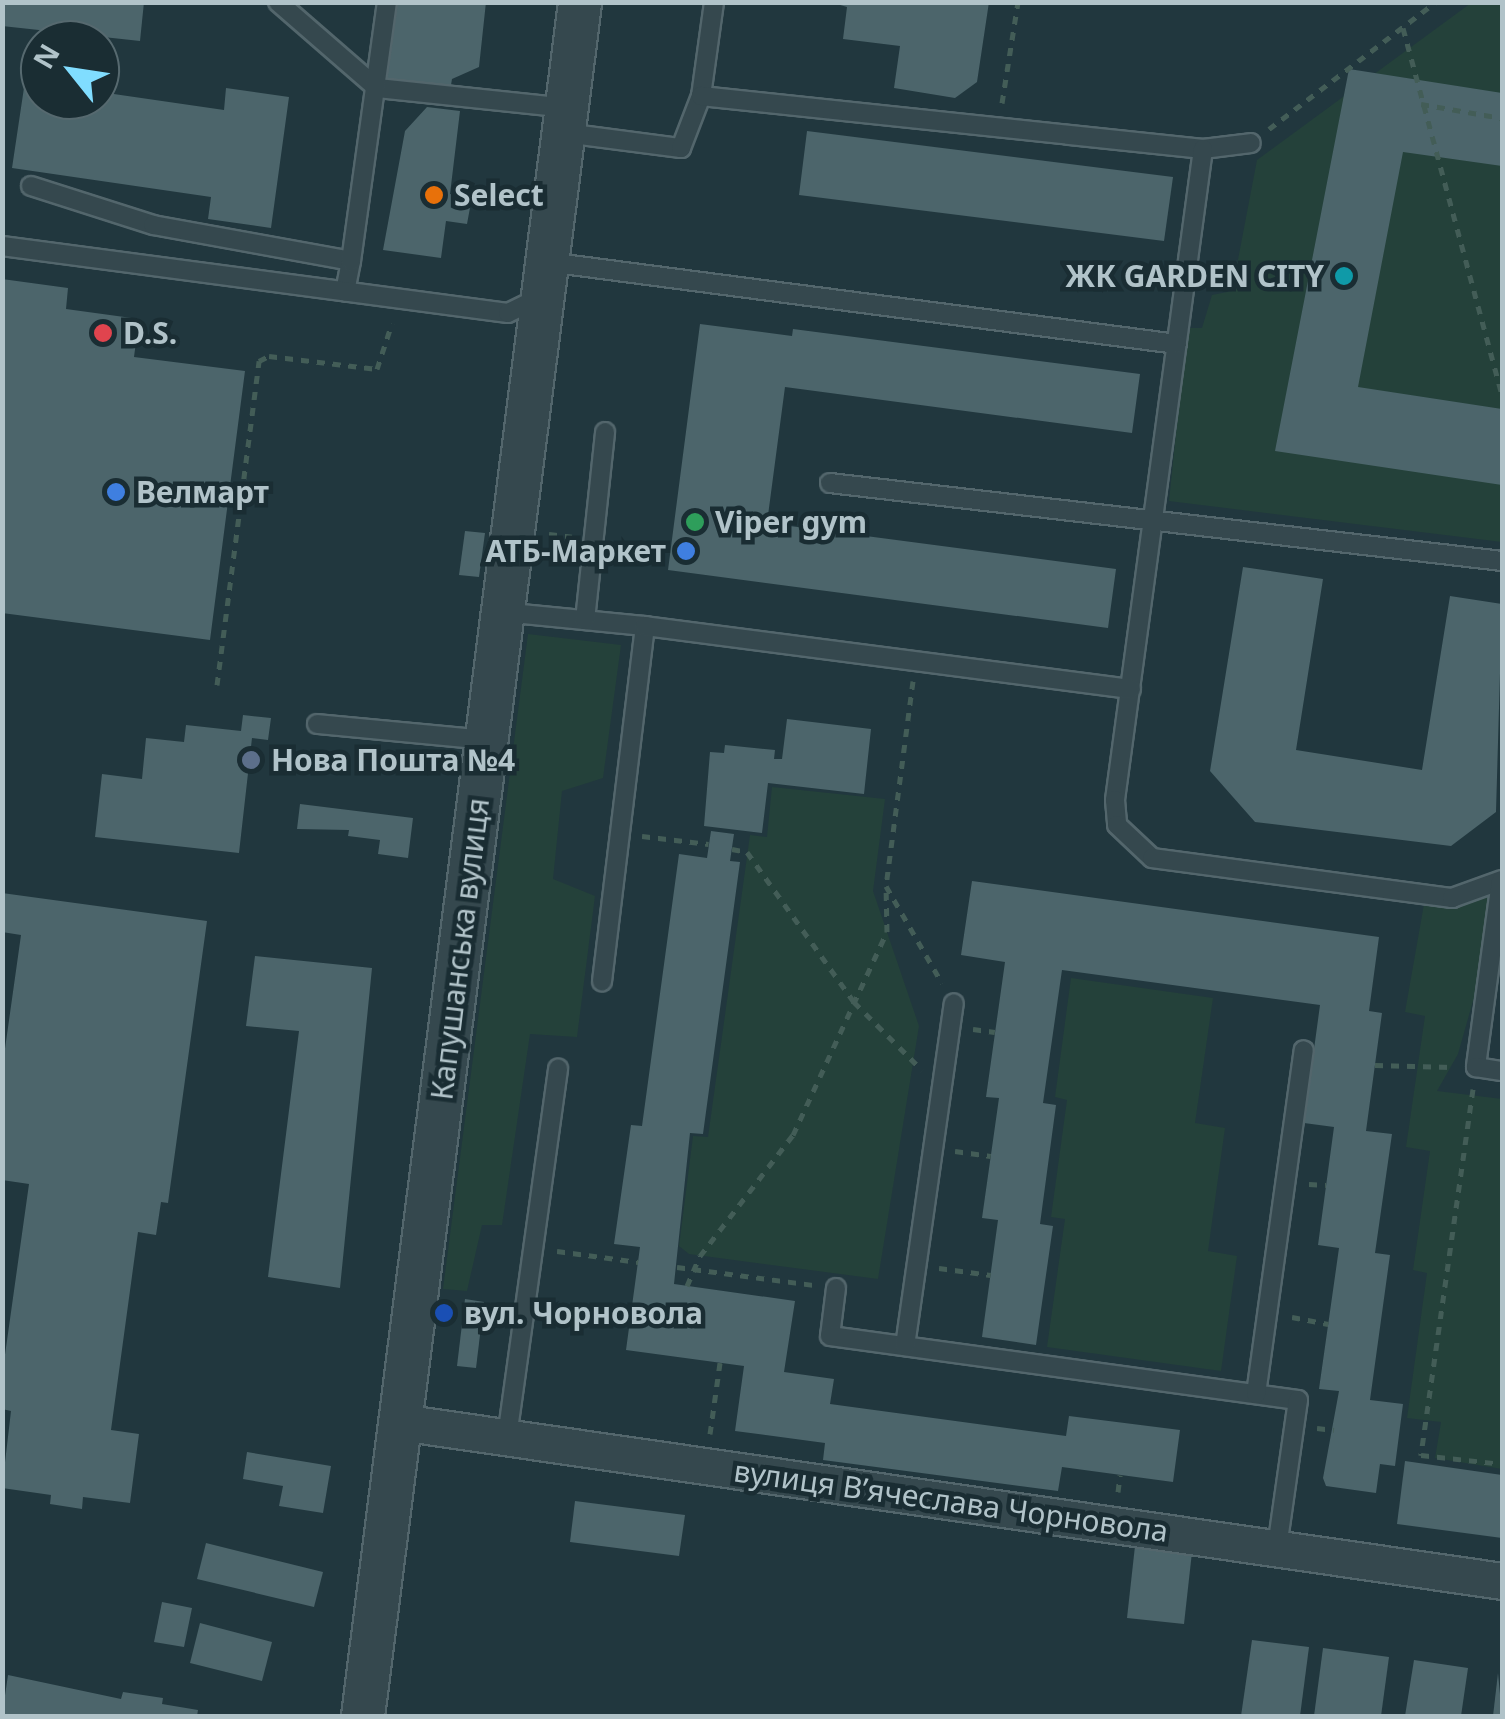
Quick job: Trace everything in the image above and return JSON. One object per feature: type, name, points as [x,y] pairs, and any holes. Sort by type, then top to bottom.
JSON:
[{"type":"street","name":"Капушанська вулиця","points":[[364,1716],[580,2]]},
{"type":"street","name":"вулиця Вʼячеслава Чорновола","points":[[400,1422],[1502,1581]]},
{"type":"lane","points":[[278,2],[377,88],[567,121],[682,148],[701,96],[714,2]]},
{"type":"lane","points":[[345,290],[387,2]]},
{"type":"lane","points":[[701,96],[999,123],[1203,149],[1251,143]]},
{"type":"lane","points":[[1203,149],[1117,825],[1152,858],[1452,898],[1502,880],[1476,1067],[1502,1070]]},
{"type":"lane","points":[[31,186],[153,224],[350,261]]},
{"type":"lane","points":[[2,246],[508,314],[543,279],[1177,344]]},
{"type":"lane","points":[[585,620],[605,432]]},
{"type":"lane","points":[[830,482],[1153,524],[1502,561]]},
{"type":"lane","points":[[502,612],[645,626],[1132,689]]},
{"type":"lane","points":[[602,982],[645,626]]},
{"type":"lane","points":[[317,724],[486,740]]},
{"type":"lane","points":[[906,1346],[954,1003]]},
{"type":"lane","points":[[1256,1394],[1304,1050]]},
{"type":"lane","points":[[507,1437],[558,1068]]},
{"type":"lane","points":[[836,1288],[830,1336],[1298,1400],[1277,1548]]},
{"type":"path","points":[[999,123],[1018,2]]},
{"type":"path","points":[[1251,143],[1436,2]]},
{"type":"path","points":[[1403,28],[1502,394]]},
{"type":"path","points":[[1421,104],[1502,118]]},
{"type":"path","points":[[216,685],[256,368],[270,356],[378,369],[397,298]]},
{"type":"path","points":[[543,533],[594,540]]},
{"type":"path","points":[[687,1286],[693,1270],[793,1135],[886,932],[886,886],[915,661]]},
{"type":"path","points":[[622,834],[709,844]]},
{"type":"path","points":[[732,849],[747,852],[854,1002],[941,1090]]},
{"type":"path","points":[[886,886],[954,1003]]},
{"type":"path","points":[[1375,1065],[1476,1067],[1421,1455],[1502,1464]]},
{"type":"path","points":[[933,1148],[991,1156]]},
{"type":"path","points":[[532,1248],[638,1262]]},
{"type":"path","points":[[917,1265],[990,1275]]},
{"type":"path","points":[[676,1267],[836,1288]]},
{"type":"path","points":[[1267,1312],[1328,1324]]},
{"type":"path","points":[[706,1466],[720,1362]]},
{"type":"green space","points":[[1471,3],[1502,3],[1502,542],[1169,501],[1187,328],[1202,328],[1212,295],[1232,291],[1257,160]]},
{"type":"green space","points":[[528,634],[621,645],[603,778],[562,791],[553,879],[595,896],[577,1037],[530,1034],[502,1225],[482,1225],[467,1291],[443,1289]]},
{"type":"green space","points":[[772,787],[885,799],[873,891],[919,1026],[878,1279],[689,1254],[679,1246],[693,1136],[708,1137],[750,835],[767,837]]},
{"type":"green space","points":[[1502,889],[1502,949],[1488,948],[1458,1054],[1437,1091],[1502,1099],[1502,1469],[1435,1458],[1441,1422],[1407,1418],[1427,1273],[1413,1270],[1430,1151],[1406,1147],[1425,1016],[1405,1012],[1424,904],[1451,907]]},
{"type":"green space","points":[[1071,978],[1213,998],[1195,1123],[1225,1128],[1208,1251],[1237,1256],[1221,1371],[1047,1347],[1065,1219],[1051,1217],[1067,1100],[1055,1097]]},
{"type":"building","points":[[2,2],[144,2],[140,41],[120,39],[120,20],[20,20],[20,28],[2,26]]},
{"type":"building","points":[[392,2],[486,2],[479,67],[452,79],[450,91],[381,82]]},
{"type":"building","points":[[830,2],[989,2],[977,82],[955,98],[894,88],[900,46],[843,39],[847,7]]},
{"type":"building","name":"ЖК GARDEN CITY","points":[[1349,69],[1502,93],[1502,166],[1403,152],[1358,387],[1502,409],[1502,485],[1275,451]]},
{"type":"building","points":[[226,88],[289,97],[271,228],[208,219],[211,197],[12,168],[20,114],[20,120],[120,120],[120,95],[224,110]]},
{"type":"building","points":[[427,107],[460,111],[450,194],[472,197],[467,224],[446,221],[441,258],[383,250],[405,131]]},
{"type":"building","points":[[807,131],[1173,177],[1164,241],[799,195]]},
{"type":"building","name":"Велмарт","points":[[2,279],[68,288],[66,309],[139,319],[134,357],[245,371],[210,640],[2,613]]},
{"type":"building","points":[[700,324],[792,336],[793,329],[1140,374],[1132,433],[785,387],[767,523],[1116,569],[1108,628],[668,570]]},
{"type":"building","points":[[465,531],[485,533],[479,577],[459,575]]},
{"type":"building","points":[[1243,567],[1323,579],[1296,750],[1422,770],[1450,596],[1502,604],[1496,812],[1451,846],[1255,822],[1210,771]]},
{"type":"building","points":[[243,715],[271,718],[268,740],[252,738],[239,853],[95,837],[102,774],[142,779],[146,738],[184,742],[186,725],[241,731]]},
{"type":"building","points":[[787,719],[871,729],[864,794],[768,783],[762,833],[704,826],[710,752],[724,753],[725,745],[775,750],[774,759],[782,759]]},
{"type":"building","points":[[300,804],[413,818],[408,858],[378,854],[380,840],[348,836],[349,830],[297,829]]},
{"type":"building","points":[[711,831],[734,834],[730,861],[740,862],[703,1134],[690,1133],[674,1284],[795,1301],[784,1372],[834,1379],[830,1404],[1066,1436],[1069,1416],[1180,1430],[1173,1482],[1062,1467],[1058,1491],[823,1460],[825,1443],[735,1431],[744,1366],[626,1350],[640,1247],[614,1244],[631,1125],[642,1126],[679,854],[707,858]]},
{"type":"building","points":[[972,881],[1379,937],[1369,1011],[1382,1013],[1366,1131],[1392,1134],[1375,1253],[1390,1255],[1370,1400],[1403,1404],[1395,1466],[1380,1464],[1376,1493],[1326,1486],[1323,1478],[1339,1391],[1319,1389],[1339,1248],[1318,1245],[1334,1127],[1304,1123],[1320,1005],[1062,970],[1043,1103],[1056,1105],[1040,1224],[1053,1226],[1036,1345],[982,1337],[998,1220],[982,1218],[999,1098],[986,1097],[1005,962],[961,955]]},
{"type":"building","points":[[2,893],[207,921],[168,1203],[161,1202],[156,1235],[138,1232],[111,1430],[139,1434],[130,1503],[83,1497],[82,1509],[50,1504],[51,1495],[2,1488],[11,1411],[2,1409],[2,1376],[29,1184],[2,1180],[2,1070],[21,935],[2,932]]},
{"type":"building","points":[[255,956],[372,968],[340,1288],[268,1277],[299,1031],[246,1026]]},
{"type":"building","points":[[465,1299],[484,1302],[476,1368],[457,1366]]},
{"type":"building","points":[[247,1452],[331,1466],[323,1513],[279,1506],[283,1486],[243,1479]]},
{"type":"building","points":[[1405,1461],[1502,1475],[1502,1538],[1397,1524]]},
{"type":"building","points":[[575,1501],[685,1515],[679,1556],[570,1542]]},
{"type":"building","points":[[206,1543],[323,1572],[314,1607],[197,1579]]},
{"type":"building","points":[[1135,1546],[1192,1552],[1184,1624],[1127,1618]]},
{"type":"building","points":[[162,1602],[192,1608],[184,1647],[154,1642]]},
{"type":"building","points":[[200,1623],[272,1642],[262,1681],[190,1663]]},
{"type":"building","points":[[1252,1640],[1309,1647],[1300,1716],[1241,1716]]},
{"type":"building","points":[[1323,1648],[1389,1657],[1381,1716],[1314,1716]]},
{"type":"building","points":[[1414,1660],[1468,1668],[1461,1716],[1405,1716]]},
{"type":"building","points":[[1498,1673],[1502,1716],[1493,1716]]},
{"type":"building","points":[[8,1675],[121,1699],[123,1692],[163,1698],[162,1704],[198,1710],[197,1716],[2,1716]]},
{"type":"place","name":"Select","points":[[434,195]]},
{"type":"place","name":"ЖК GARDEN CITY","points":[[1344,276]]},
{"type":"place","name":"D.S.","points":[[103,333]]},
{"type":"place","name":"Велмарт","points":[[116,492]]},
{"type":"place","name":"Viper gym","points":[[695,522]]},
{"type":"place","name":"АТБ-Маркет","points":[[686,551]]},
{"type":"place","name":"Нова Пошта №4","points":[[251,760]]},
{"type":"place","name":"вул. Чорновола","points":[[444,1313]]}]
